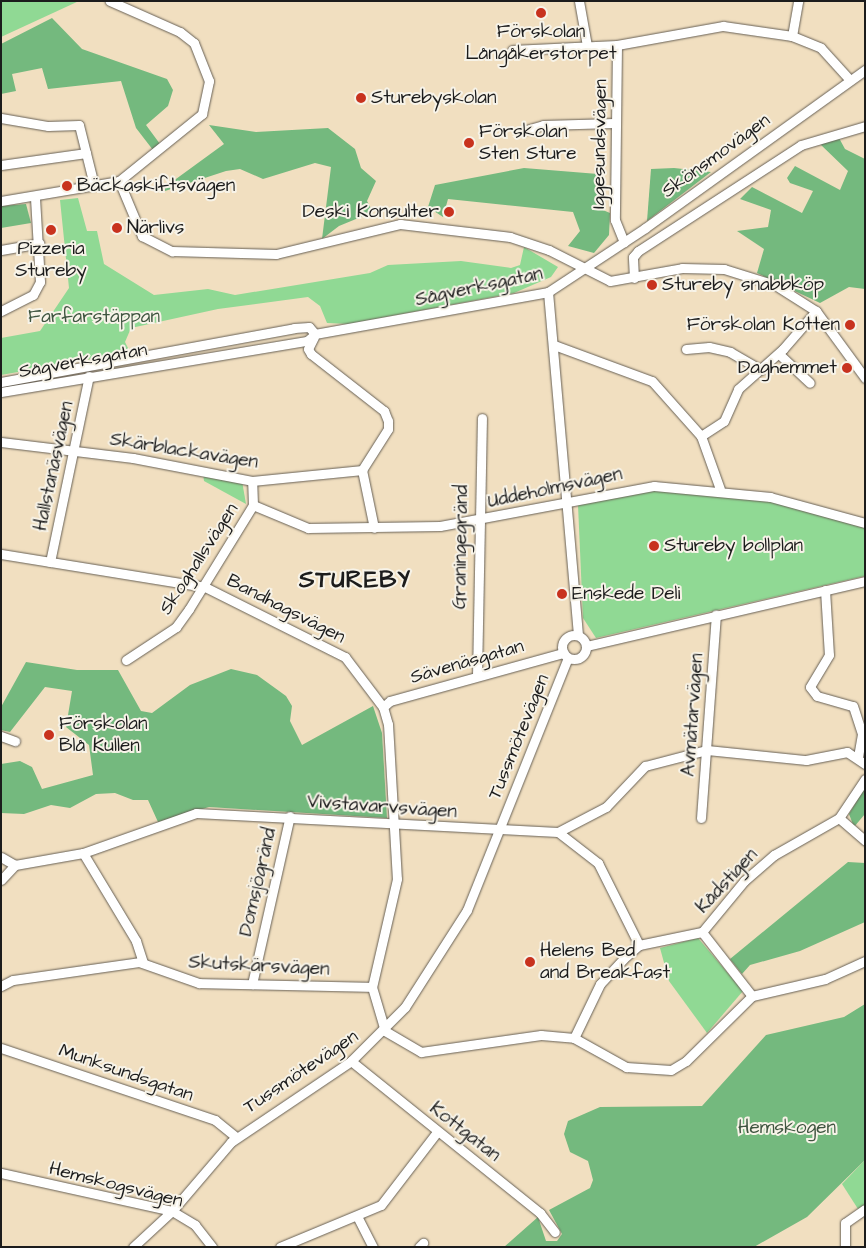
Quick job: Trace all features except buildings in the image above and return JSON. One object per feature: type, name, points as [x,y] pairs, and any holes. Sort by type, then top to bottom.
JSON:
[{"type":"street","points":[[1,201],[34,198],[119,181],[195,124],[204,108],[209,81],[194,43],[180,32],[110,1]]},
{"type":"street","points":[[579,1],[587,46]]},
{"type":"street","points":[[792,36],[798,1]]},
{"type":"street","points":[[512,50],[617,44],[723,26],[792,36],[821,48],[850,80]]},
{"type":"street","name":"Iggesundsvägen","points":[[617,44],[614,123],[616,220],[624,242]]},
{"type":"street","name":"Skönsmovägen","points":[[586,268],[865,70]]},
{"type":"street","points":[[1,118],[41,126],[79,125],[94,185]]},
{"type":"street","points":[[526,130],[543,124],[614,123]]},
{"type":"street","points":[[634,278],[633,257],[638,251],[801,145],[865,126]]},
{"type":"street","points":[[1,165],[86,153]]},
{"type":"street","points":[[119,181],[142,236],[172,251],[276,254],[400,224],[510,237],[586,268],[610,281],[682,268],[724,270],[774,285],[816,311],[865,378]]},
{"type":"street","points":[[1,311],[32,295],[40,282],[39,243],[34,198]]},
{"type":"street","points":[[1,250],[39,243]]},
{"type":"street","name":"Sågverksgatan","points":[[1,392],[307,341],[316,334],[548,292],[586,268]]},
{"type":"street","points":[[548,292],[568,501],[578,635],[586,646]]},
{"type":"street","points":[[702,436],[724,421],[732,398],[779,354],[816,311]]},
{"type":"street","name":"Sågverksgatan","points":[[1,382],[294,328],[309,328],[316,334]]},
{"type":"street","points":[[316,334],[308,349],[311,354],[384,411],[388,421],[388,429],[362,470],[374,528]]},
{"type":"street","points":[[554,345],[647,378],[702,436],[720,489]]},
{"type":"street","points":[[686,349],[709,347],[730,352],[761,370]]},
{"type":"street","points":[[779,354],[810,383]]},
{"type":"street","name":"Hallstanäsvägen","points":[[50,562],[89,376]]},
{"type":"street","name":"Graningegränd","points":[[477,676],[478,522],[482,418]]},
{"type":"street","name":"Skärblackavägen","points":[[1,442],[133,458],[252,481],[362,470]]},
{"type":"street","name":"Skoghallsvägen","points":[[126,660],[176,626],[205,587],[253,505],[252,481]]},
{"type":"street","name":"Uddeholmsvägen","points":[[253,505],[298,527],[374,528],[478,522],[623,488],[720,489],[865,523]]},
{"type":"street","name":"Bandhagsvägen","points":[[1,554],[205,587],[335,650],[383,707],[388,724],[396,826],[397,879],[372,987],[385,1031]]},
{"type":"street","points":[[586,646],[865,581]]},
{"type":"street","points":[[825,590],[829,655],[810,686],[817,696],[853,706],[862,716],[858,756],[865,764]]},
{"type":"street","name":"Avmätarvägen","points":[[701,818],[716,615]]},
{"type":"street","points":[[578,635],[565,639],[566,655],[580,658],[586,646]]},
{"type":"street","name":"Sävenäsgatan","points":[[383,707],[390,701],[477,676],[566,655]]},
{"type":"street","name":"Tussmötevägen","points":[[133,1247],[172,1211],[236,1137],[351,1061],[385,1031],[454,934],[499,830],[566,655]]},
{"type":"street","points":[[1,736],[15,741]]},
{"type":"street","name":"Vivstavarvsvägen","points":[[15,865],[84,853],[196,813],[290,816],[396,826],[558,832],[606,807],[645,766],[707,750],[806,760],[847,752],[858,756]]},
{"type":"street","name":"Kådstigen","points":[[639,945],[702,932],[744,881],[774,855],[839,818],[865,779]]},
{"type":"street","name":"Domsjögränd","points":[[252,984],[290,816]]},
{"type":"street","points":[[839,818],[865,841]]},
{"type":"street","points":[[558,832],[598,863],[639,945],[605,978],[574,1038]]},
{"type":"street","points":[[84,853],[136,941],[143,963]]},
{"type":"street","points":[[1,857],[15,865],[1,880]]},
{"type":"street","points":[[702,932],[752,996]]},
{"type":"street","points":[[385,1031],[421,1052],[540,1035],[574,1038],[626,1067],[671,1070],[686,1061],[752,996],[825,979],[865,961]]},
{"type":"street","name":"Skutskärsvägen","points":[[1,986],[13,980],[143,963],[199,983],[372,987]]},
{"type":"street","name":"Munksundsgatan","points":[[1,1048],[215,1120],[236,1137]]},
{"type":"street","name":"Kottgatan","points":[[351,1061],[540,1213],[555,1232]]},
{"type":"street","points":[[280,1247],[358,1218],[381,1205],[437,1132]]},
{"type":"street","name":"Hemskogsvägen","points":[[1,1173],[172,1211],[195,1226],[212,1247]]},
{"type":"street","points":[[846,1247],[843,1229],[847,1220],[865,1209]]},
{"type":"street","points":[[358,1218],[373,1247]]},
{"type":"green space","points":[[1,1],[79,1],[1,37]]},
{"type":"green space","points":[[52,18],[82,49],[167,79],[173,90],[168,106],[146,125],[160,144],[153,150],[136,128],[121,81],[48,89],[42,68],[12,74],[16,91],[1,94],[1,44]]},
{"type":"green space","points":[[209,125],[256,132],[328,128],[355,149],[361,168],[376,181],[367,201],[373,212],[339,226],[322,239],[331,167],[315,163],[263,179],[240,169],[226,171],[165,191],[165,187],[224,144]]},
{"type":"green space","points":[[839,138],[845,149],[865,159],[865,289],[849,287],[820,303],[757,273],[764,249],[737,231],[768,227],[771,210],[740,199],[752,187],[802,213],[813,191],[790,183],[787,178],[795,166],[840,190],[848,171],[820,144]]},
{"type":"green space","points":[[524,168],[598,174],[598,208],[610,213],[609,235],[594,253],[568,246],[580,231],[573,212],[448,199],[443,217],[428,207],[435,185]]},
{"type":"green space","points":[[674,168],[711,172],[647,221],[651,169]]},
{"type":"green space","name":"Farfarstäppan","points":[[78,198],[87,231],[97,231],[104,264],[154,295],[208,289],[235,295],[370,273],[388,265],[461,261],[511,268],[520,265],[524,247],[558,267],[551,277],[514,293],[349,324],[327,323],[320,306],[308,297],[218,309],[131,328],[125,342],[130,352],[1,375],[1,338],[40,331],[69,288],[60,200]]},
{"type":"green space","points":[[26,204],[31,223],[1,228],[1,206]]},
{"type":"green space","points":[[203,474],[242,481],[246,504],[204,481]]},
{"type":"green space","points":[[653,490],[772,502],[865,528],[865,576],[596,638],[583,618],[578,505]]},
{"type":"green space","points":[[26,662],[77,670],[118,670],[141,711],[152,713],[190,685],[231,669],[257,675],[286,696],[292,706],[290,721],[302,745],[373,706],[382,733],[387,818],[209,807],[158,822],[148,800],[133,800],[115,793],[96,794],[70,808],[51,805],[24,814],[1,813],[1,764],[20,761],[32,767],[42,789],[93,775],[89,745],[66,727],[72,691],[45,687],[10,732],[1,730],[1,707]]},
{"type":"green space","points":[[865,787],[865,814],[854,827],[849,814]]},
{"type":"green space","points":[[848,862],[865,863],[865,922],[800,951],[750,965],[742,974],[730,959]]},
{"type":"green space","points":[[698,938],[743,991],[707,1033],[669,981],[660,948]]},
{"type":"green space","name":"Hemskogen","points":[[865,1004],[865,1160],[807,1217],[754,1247],[504,1247],[538,1217],[546,1241],[557,1241],[562,1234],[549,1210],[590,1188],[593,1180],[588,1161],[570,1152],[564,1134],[568,1121],[600,1107],[702,1106],[766,1035],[844,1017]]},
{"type":"green space","points":[[865,1160],[865,1205],[858,1209],[842,1184]]},
{"type":"place","name":"Förskolan Långåkerstorpet","points":[[541,13]]},
{"type":"place","name":"Sturebyskolan","points":[[361,98]]},
{"type":"place","name":"Förskolan Sten Sture","points":[[469,143]]},
{"type":"place","name":"Bäckaskiftsvägen","points":[[67,186]]},
{"type":"place","name":"Deski Konsulter","points":[[449,212]]},
{"type":"place","name":"Närlivs","points":[[117,228]]},
{"type":"place","name":"Pizzeria Stureby","points":[[51,230]]},
{"type":"place","name":"Stureby snabbköp","points":[[652,285]]},
{"type":"place","name":"Förskolan Kotten","points":[[850,325]]},
{"type":"place","name":"Daghemmet","points":[[847,368]]},
{"type":"place","name":"Stureby bollplan","points":[[654,546]]},
{"type":"place","name":"Enskede Deli","points":[[562,594]]},
{"type":"place","name":"Förskolan Blå Kullen","points":[[49,735]]},
{"type":"place","name":"Helens Bed and Breakfast","points":[[530,962]]},
{"type":"district","name":"STUREBY","points":[[355,581]]}]
